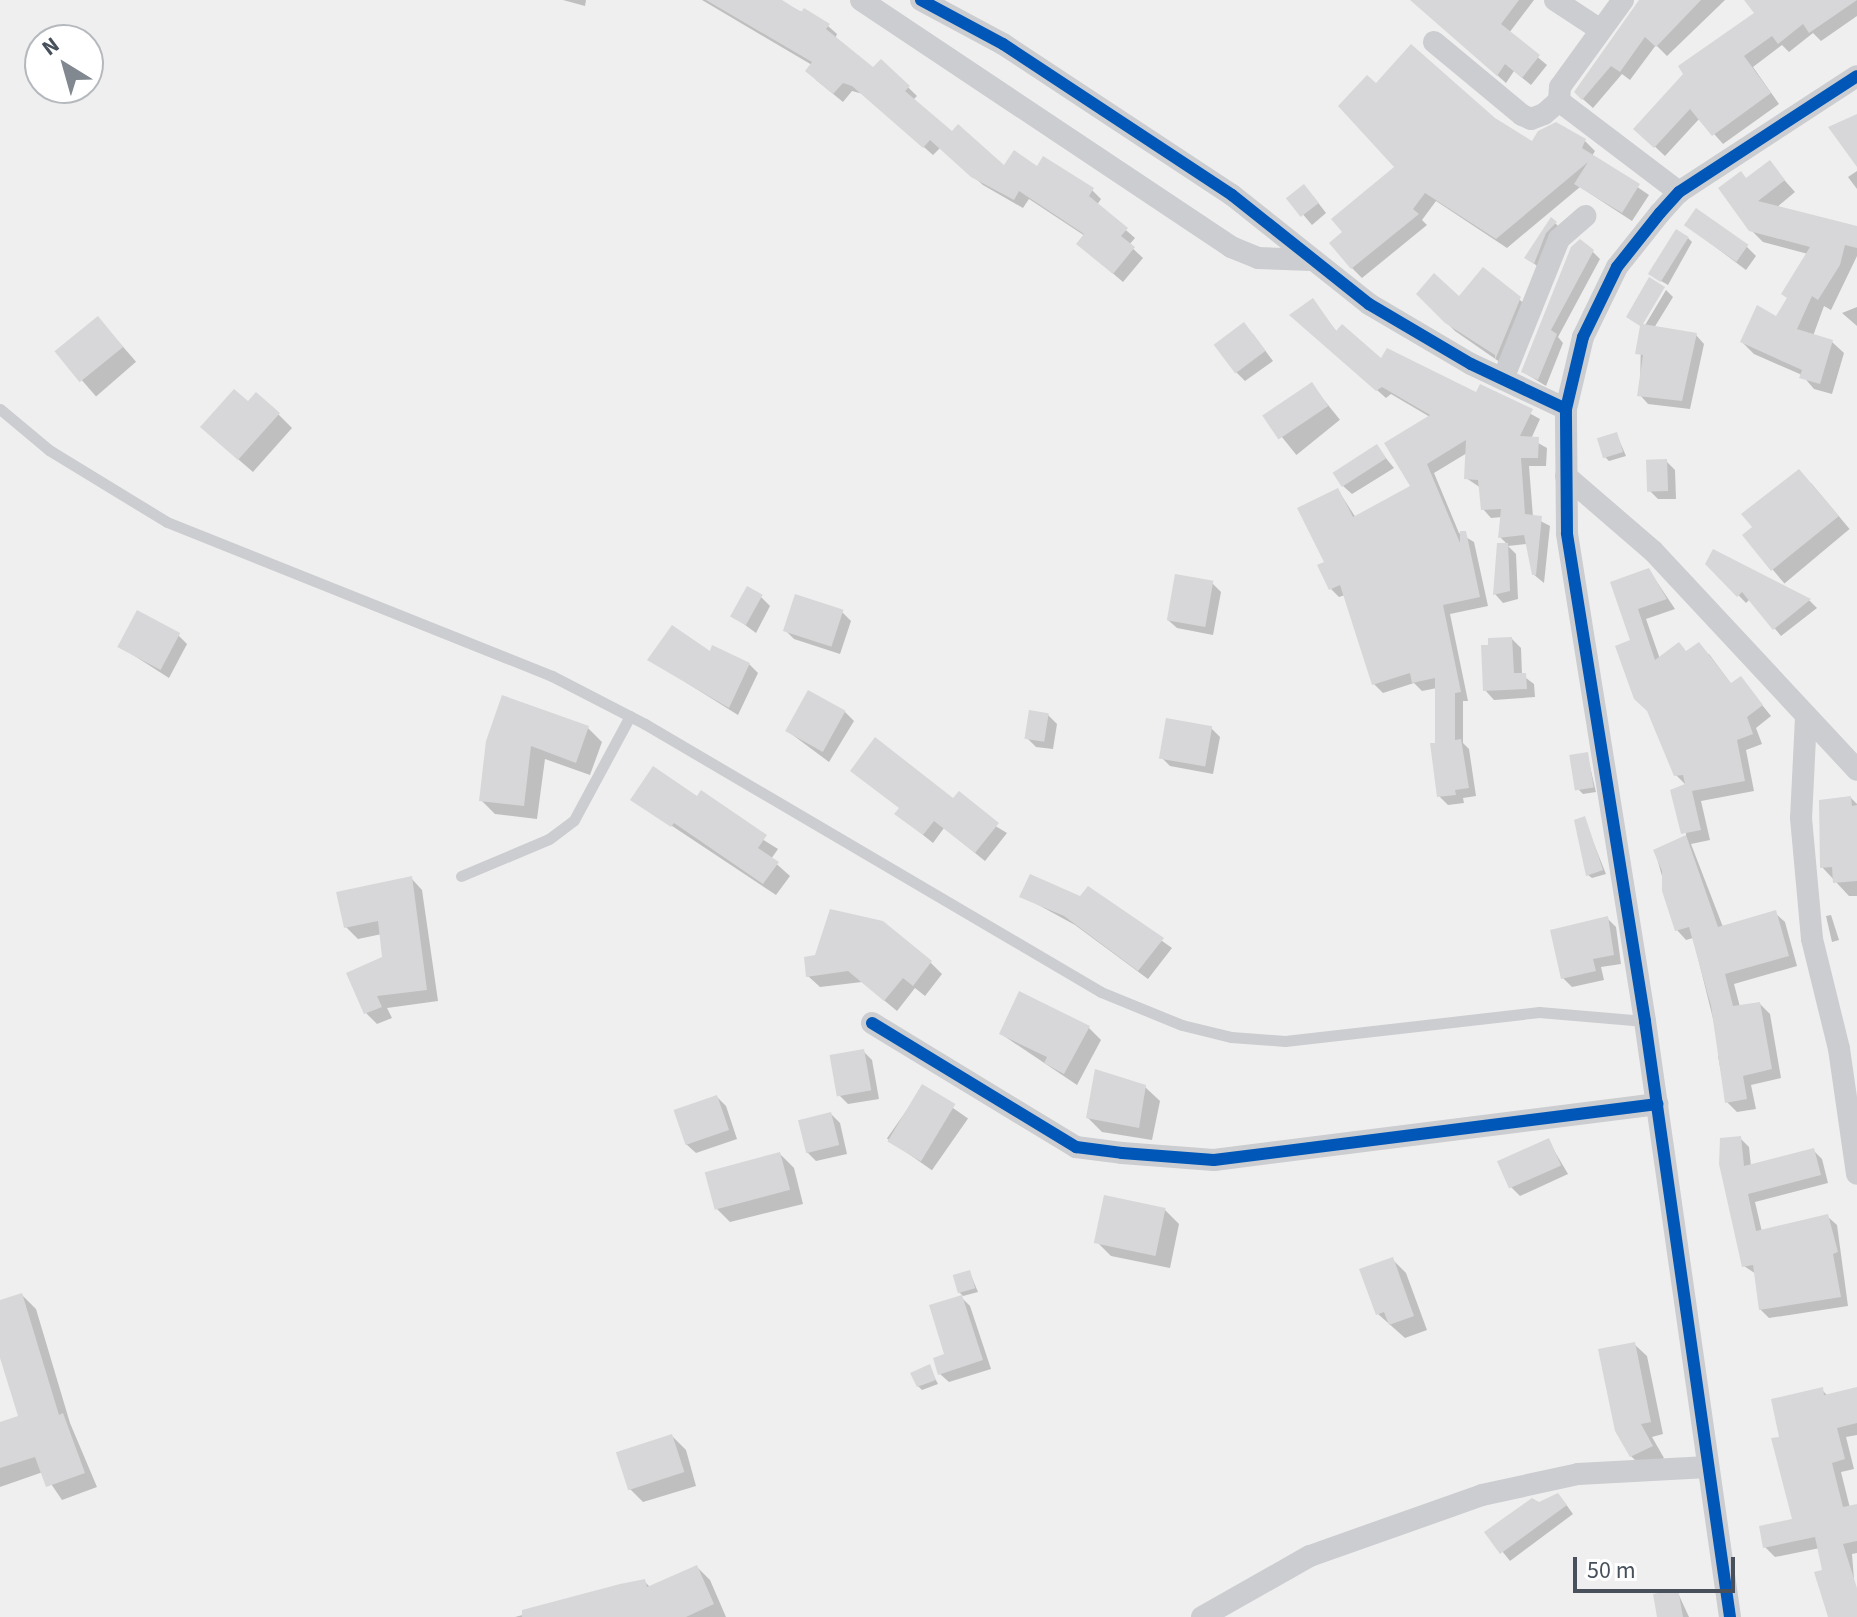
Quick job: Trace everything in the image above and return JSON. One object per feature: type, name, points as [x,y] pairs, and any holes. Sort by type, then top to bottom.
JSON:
[{"type":"street","points":[[861,0],[1231,247],[1258,258],[1311,260]]},
{"type":"street","points":[[921,0],[1085,95],[1232,195],[1369,304],[1503,379],[1566,409]]},
{"type":"street","points":[[1555,0],[1599,29]]},
{"type":"street","points":[[1434,42],[1522,115],[1531,119],[1544,114],[1559,101],[1560,87],[1599,29],[1623,0]]},
{"type":"street","points":[[1730,1617],[1645,1021],[1567,533],[1566,409],[1583,337],[1617,267],[1679,192],[1857,76]]},
{"type":"street","points":[[1559,101],[1679,192]]},
{"type":"street","points":[[1503,379],[1559,239],[1585,216]]},
{"type":"street","points":[[1566,476],[1653,551],[1857,770]]},
{"type":"street","points":[[1806,717],[1801,818],[1812,939],[1839,1049],[1857,1174]]},
{"type":"street","points":[[872,1023],[1076,1147],[1122,1153],[1214,1160],[1657,1104]]},
{"type":"street","points":[[1202,1617],[1310,1556],[1482,1495],[1578,1474],[1708,1467]]},
{"type":"lane","points":[[0,409],[49,450],[167,522],[552,676],[630,716],[1101,992],[1182,1025],[1231,1037],[1285,1041],[1539,1012],[1645,1021]]},
{"type":"lane","points":[[461,876],[549,839],[574,820],[630,716]]},
{"type":"building","points":[[706,0],[782,0],[801,12],[804,8],[830,24],[826,29],[873,67],[881,59],[910,86],[905,91],[952,131],[958,124],[1004,165],[1014,150],[1037,166],[1043,156],[1094,188],[1089,196],[1128,228],[1121,236],[1135,247],[1113,274],[1076,244],[1084,234],[1019,191],[1014,200],[971,177],[930,140],[923,148],[852,86],[843,83],[833,94],[805,71],[812,62]]},
{"type":"building","points":[[1410,0],[1519,0],[1501,24],[1540,55],[1522,78],[1505,64],[1497,76]]},
{"type":"building","points":[[1639,0],[1701,0],[1656,47],[1645,37],[1620,72],[1611,66],[1582,100],[1574,92]]},
{"type":"building","points":[[1744,0],[1857,0],[1809,33],[1803,24],[1778,44],[1772,36],[1744,56],[1771,93],[1712,136],[1690,109],[1654,148],[1633,129],[1683,74],[1678,66],[1754,13]]},
{"type":"building","points":[[1411,44],[1495,118],[1532,141],[1538,131],[1556,122],[1586,139],[1582,148],[1640,184],[1622,213],[1574,184],[1588,162],[1496,239],[1425,193],[1413,209],[1419,214],[1351,269],[1329,243],[1342,232],[1331,219],[1394,167],[1338,106],[1367,75],[1376,83]]},
{"type":"building","points":[[1857,114],[1857,167],[1828,127]]},
{"type":"building","points":[[1770,160],[1785,180],[1758,201],[1857,226],[1857,248],[1845,245],[1840,265],[1818,300],[1812,296],[1797,329],[1833,340],[1820,384],[1799,378],[1802,370],[1740,342],[1757,305],[1776,316],[1787,298],[1781,294],[1810,247],[1749,231],[1718,188],[1741,171],[1746,178]]},
{"type":"building","points":[[1304,184],[1319,203],[1301,217],[1286,198]]},
{"type":"building","points":[[1696,208],[1748,245],[1736,262],[1684,225]]},
{"type":"building","points":[[1551,217],[1557,222],[1546,233],[1534,264],[1524,258]]},
{"type":"building","points":[[1676,229],[1689,237],[1661,282],[1648,274]]},
{"type":"building","points":[[1580,239],[1594,250],[1551,330],[1557,334],[1538,380],[1521,372],[1571,247]]},
{"type":"building","points":[[1483,267],[1521,297],[1495,360],[1495,355],[1445,323],[1416,294],[1434,273],[1459,296]]},
{"type":"building","points":[[1649,277],[1665,287],[1643,324],[1697,333],[1682,401],[1637,396],[1643,355],[1635,354],[1640,326],[1626,317]]},
{"type":"building","points":[[1313,298],[1336,331],[1342,324],[1381,358],[1387,348],[1476,392],[1480,384],[1533,409],[1520,436],[1539,437],[1538,458],[1521,458],[1525,514],[1542,516],[1536,575],[1532,575],[1524,535],[1498,538],[1501,509],[1481,510],[1478,480],[1464,479],[1466,440],[1427,464],[1460,543],[1460,531],[1466,531],[1480,597],[1443,605],[1461,692],[1455,693],[1455,740],[1461,739],[1469,788],[1455,790],[1456,795],[1437,797],[1430,743],[1435,743],[1435,678],[1412,683],[1410,673],[1372,685],[1340,585],[1329,590],[1317,565],[1324,562],[1297,508],[1338,488],[1353,517],[1410,486],[1384,443],[1430,415],[1382,387],[1376,391],[1289,315]]},
{"type":"building","points":[[98,316],[123,347],[80,382],[54,351]]},
{"type":"building","points":[[1244,322],[1266,351],[1235,374],[1214,345]]},
{"type":"building","points":[[1312,382],[1328,406],[1278,440],[1262,416]]},
{"type":"building","points":[[234,389],[248,401],[256,392],[280,413],[238,460],[200,427]]},
{"type":"building","points":[[1617,432],[1623,452],[1603,458],[1597,438]]},
{"type":"building","points":[[1377,444],[1386,458],[1342,487],[1333,473]]},
{"type":"building","points":[[1667,459],[1668,491],[1647,492],[1646,460]]},
{"type":"building","points":[[1799,469],[1839,516],[1771,571],[1742,535],[1752,527],[1741,514]]},
{"type":"building","points":[[1497,543],[1508,543],[1510,591],[1493,595]]},
{"type":"building","points":[[1713,549],[1811,599],[1773,630],[1742,592],[1737,597],[1705,564]]},
{"type":"building","points":[[1649,568],[1667,599],[1638,609],[1655,660],[1679,642],[1686,651],[1699,642],[1731,683],[1741,676],[1763,705],[1747,717],[1753,734],[1737,740],[1745,781],[1692,791],[1701,830],[1681,834],[1670,790],[1685,784],[1683,775],[1674,776],[1647,711],[1634,699],[1615,646],[1630,640],[1610,582]]},
{"type":"building","points":[[1175,574],[1213,581],[1205,627],[1167,620]]},
{"type":"building","points":[[747,586],[763,595],[746,625],[730,617]]},
{"type":"building","points":[[795,594],[844,610],[831,647],[783,631]]},
{"type":"building","points":[[137,610],[180,633],[161,670],[117,647]]},
{"type":"building","points":[[672,625],[710,651],[712,645],[750,663],[729,708],[647,660]]},
{"type":"building","points":[[1512,637],[1514,673],[1526,673],[1527,689],[1483,691],[1481,645],[1488,645],[1488,638]]},
{"type":"building","points":[[808,690],[846,711],[823,752],[785,731]]},
{"type":"building","points":[[502,695],[589,726],[576,763],[531,746],[524,806],[479,801],[486,741]]},
{"type":"building","points":[[1029,710],[1049,713],[1044,742],[1024,739]]},
{"type":"building","points":[[1166,718],[1212,726],[1205,767],[1159,758]]},
{"type":"building","points":[[875,737],[953,798],[959,791],[999,823],[975,853],[934,821],[923,835],[894,814],[899,808],[850,771]]},
{"type":"building","points":[[1588,752],[1594,788],[1575,791],[1569,755]]},
{"type":"building","points":[[653,766],[697,796],[701,790],[767,835],[758,848],[779,862],[763,884],[674,823],[671,827],[630,800]]},
{"type":"building","points":[[1851,796],[1852,806],[1857,805],[1857,881],[1833,883],[1832,867],[1820,868],[1819,800]]},
{"type":"building","points":[[1585,816],[1603,870],[1586,876],[1574,820]]},
{"type":"building","points":[[1686,835],[1718,927],[1776,910],[1789,956],[1725,974],[1733,1006],[1760,1002],[1772,1069],[1743,1076],[1747,1099],[1725,1103],[1711,1006],[1689,927],[1675,931],[1662,891],[1662,871],[1653,850]]},
{"type":"building","points":[[1030,874],[1080,896],[1088,886],[1164,938],[1138,971],[1064,916],[1019,897]]},
{"type":"building","points":[[412,876],[427,990],[377,996],[382,1007],[364,1014],[346,973],[382,957],[378,921],[344,928],[336,892]]},
{"type":"building","points":[[830,909],[883,921],[932,961],[913,986],[903,978],[884,1001],[848,971],[806,977],[804,957],[815,955]]},
{"type":"building","points":[[1608,916],[1614,955],[1593,959],[1596,971],[1561,979],[1550,930]]},
{"type":"building","points":[[1019,991],[1090,1026],[1064,1074],[1044,1063],[1047,1057],[999,1034]]},
{"type":"building","points":[[864,1049],[871,1090],[837,1096],[830,1055]]},
{"type":"building","points":[[1095,1069],[1146,1085],[1139,1128],[1086,1118]]},
{"type":"building","points":[[922,1084],[955,1104],[921,1162],[887,1141]]},
{"type":"building","points":[[717,1095],[729,1130],[686,1145],[674,1110]]},
{"type":"building","points":[[831,1112],[839,1145],[806,1153],[798,1120]]},
{"type":"building","points":[[1741,1136],[1744,1166],[1814,1148],[1821,1175],[1748,1194],[1756,1231],[1828,1214],[1838,1252],[1833,1254],[1841,1297],[1759,1310],[1753,1265],[1742,1267],[1719,1164],[1720,1138]]},
{"type":"building","points":[[1549,1138],[1561,1165],[1509,1189],[1497,1161]]},
{"type":"building","points":[[780,1152],[790,1190],[715,1210],[705,1172]]},
{"type":"building","points":[[1104,1195],[1166,1208],[1155,1256],[1094,1243]]},
{"type":"building","points":[[1393,1257],[1414,1316],[1389,1325],[1384,1312],[1376,1315],[1359,1269]]},
{"type":"building","points":[[970,1270],[975,1288],[958,1293],[953,1275]]},
{"type":"building","points":[[22,1293],[59,1415],[63,1413],[85,1473],[46,1487],[35,1457],[0,1468],[0,1422],[18,1416],[0,1358],[0,1300]]},
{"type":"building","points":[[962,1295],[983,1360],[938,1375],[933,1358],[944,1354],[929,1305]]},
{"type":"building","points":[[1635,1342],[1651,1422],[1641,1424],[1653,1446],[1630,1457],[1615,1431],[1598,1349]]},
{"type":"building","points":[[930,1364],[936,1380],[917,1387],[910,1373]]},
{"type":"building","points":[[1823,1387],[1824,1395],[1857,1387],[1857,1423],[1837,1428],[1845,1459],[1832,1463],[1843,1507],[1857,1504],[1857,1541],[1843,1544],[1857,1588],[1857,1617],[1828,1617],[1814,1572],[1822,1570],[1815,1537],[1763,1548],[1759,1526],[1792,1519],[1771,1438],[1779,1437],[1771,1399]]},
{"type":"building","points":[[672,1434],[684,1472],[628,1490],[616,1452]]},
{"type":"building","points":[[1558,1493],[1567,1505],[1500,1554],[1484,1532],[1532,1498],[1539,1502]]},
{"type":"building","points":[[697,1565],[714,1604],[686,1617],[522,1617],[522,1610],[620,1584],[645,1579],[647,1587]]},
{"type":"building","points":[[1678,1589],[1683,1617],[1657,1617],[1653,1594]]},
{"type":"cycle path","points":[[921,0],[1003,44],[1232,195],[1369,304],[1471,364],[1566,409]]},
{"type":"cycle path","points":[[1730,1617],[1645,1021],[1567,533],[1566,409],[1583,337],[1617,267],[1660,213],[1679,192],[1857,76]]},
{"type":"cycle path","points":[[872,1023],[1076,1147],[1122,1153],[1214,1160],[1657,1104]]}]
